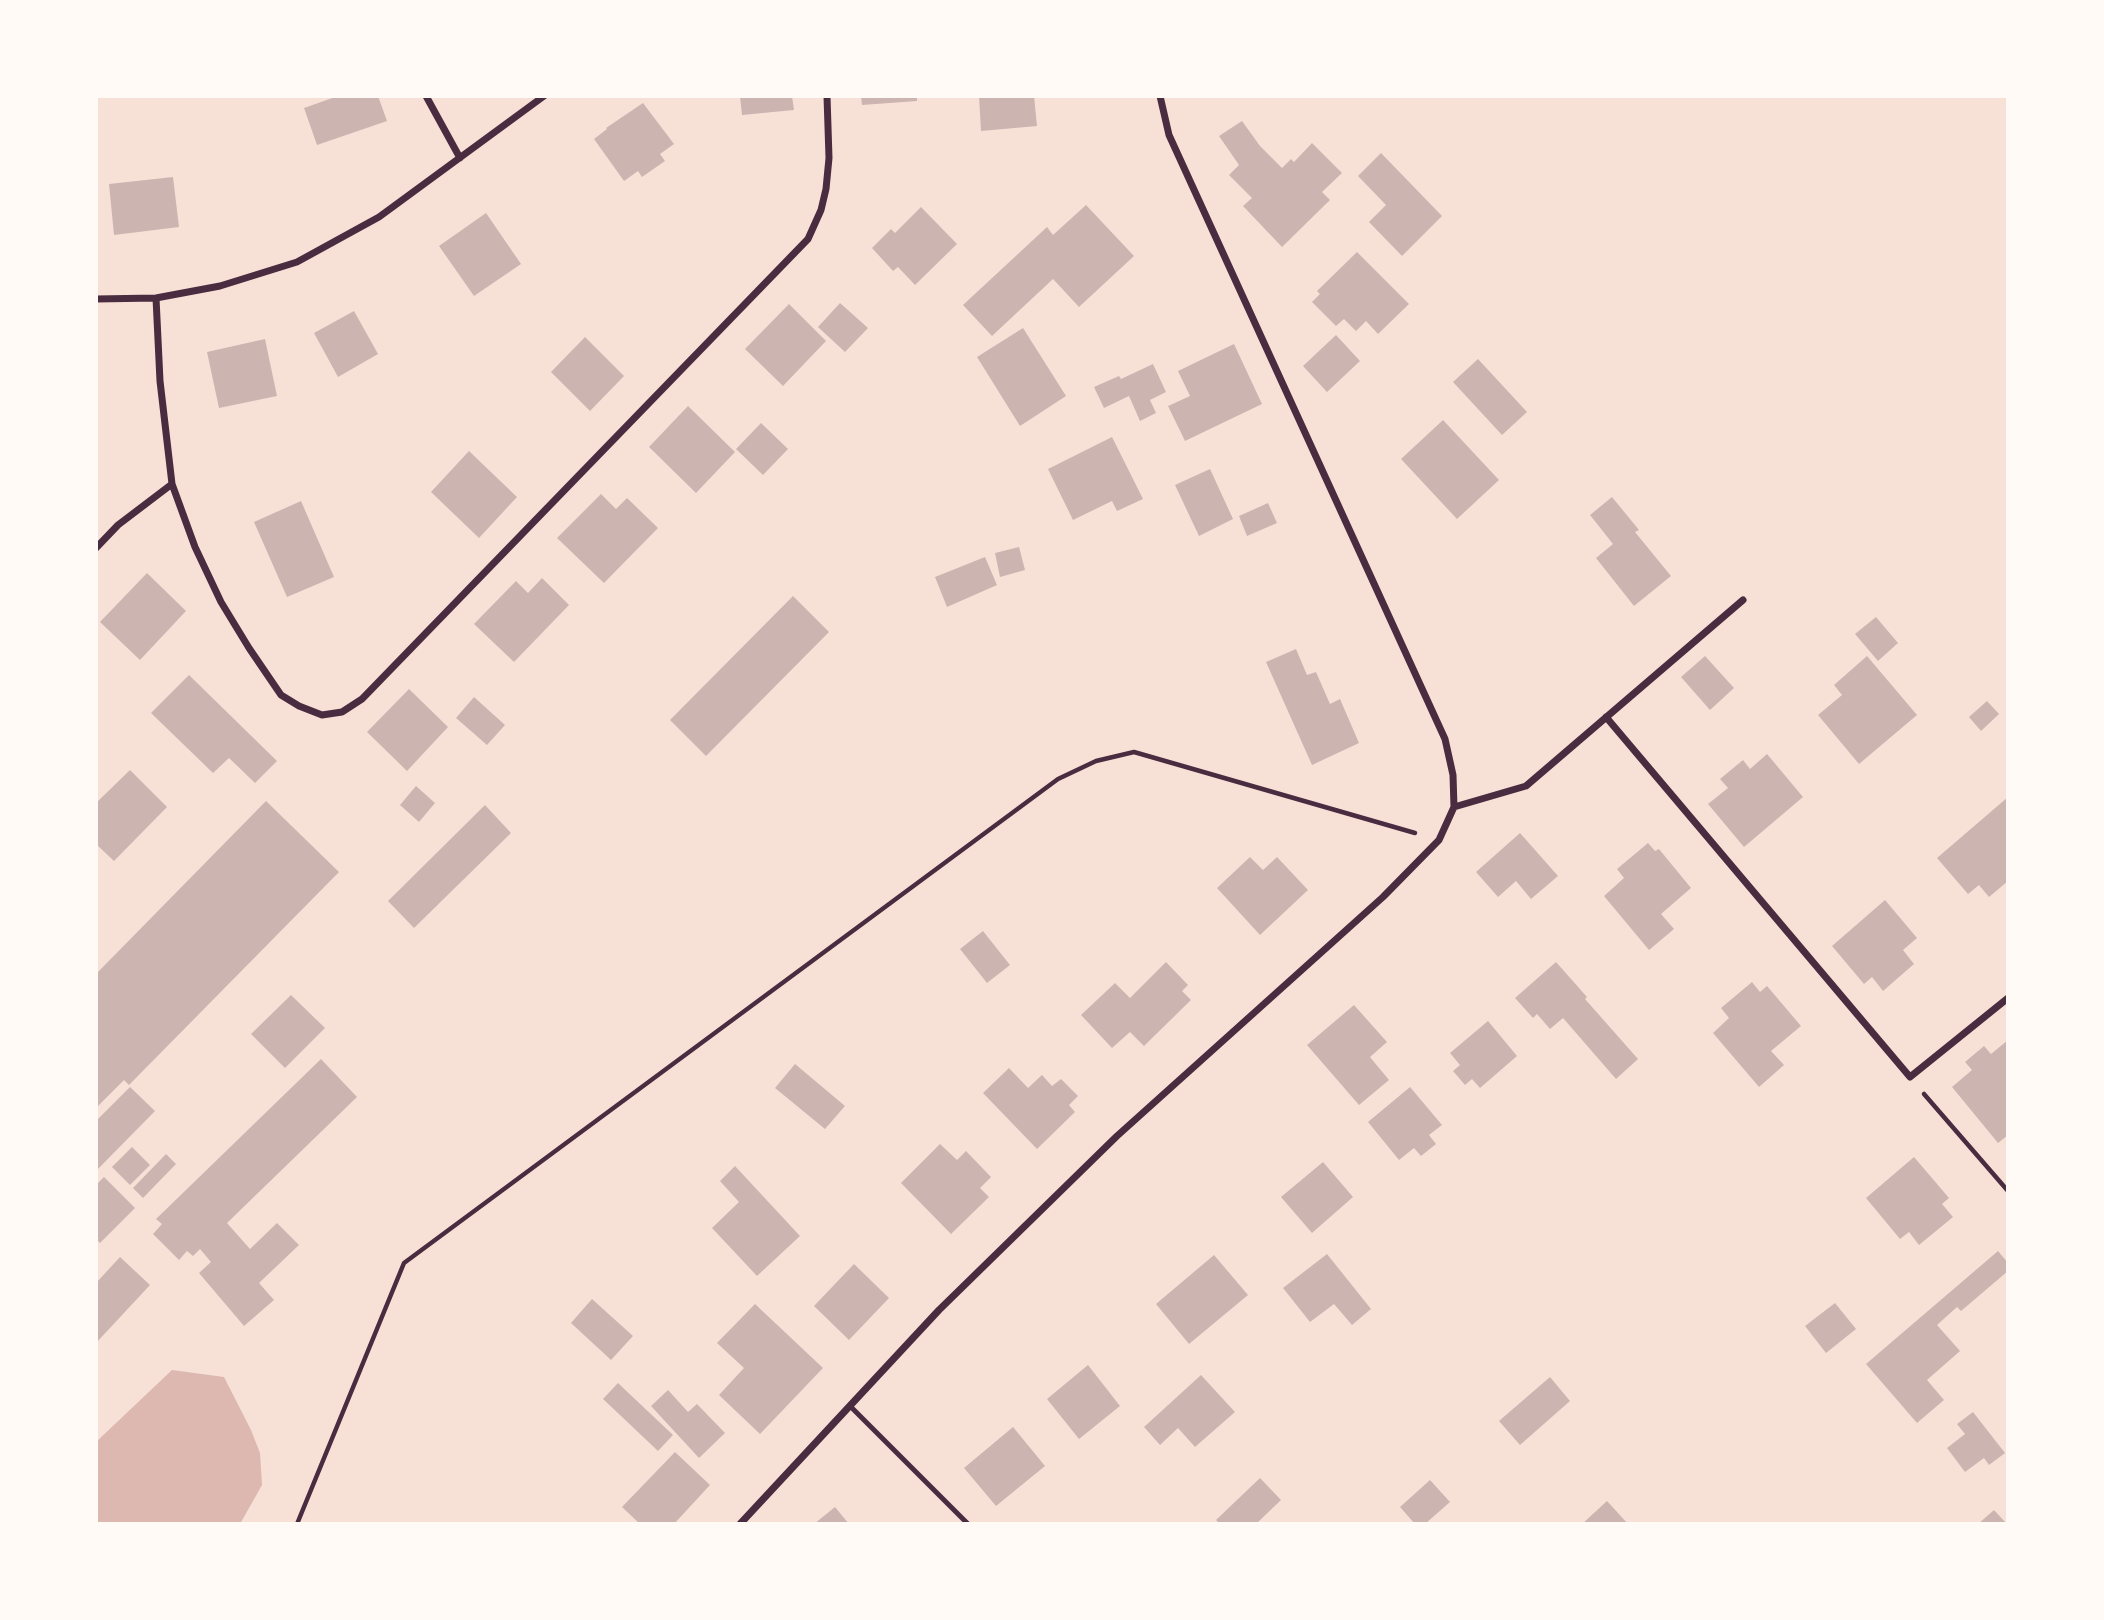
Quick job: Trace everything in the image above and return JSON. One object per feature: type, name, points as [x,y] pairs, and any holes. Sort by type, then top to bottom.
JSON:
[{"type":"street","points":[[426,96],[460,158]]},
{"type":"street","points":[[96,299],[156,298],[220,286],[297,262],[380,217],[544,96]]},
{"type":"street","points":[[156,298],[160,381],[172,484],[195,547],[221,602],[281,695],[322,715],[342,712],[362,699],[807,239],[821,210],[826,189],[829,158],[827,96]]},
{"type":"street","points":[[740,1524],[939,1310],[1117,1136],[1383,897],[1439,840],[1454,807],[1453,775],[1445,739],[1169,135],[1160,96]]},
{"type":"street","points":[[96,548],[118,526],[172,484]]},
{"type":"street","points":[[1454,807],[1526,786],[1743,600]]},
{"type":"street","points":[[1606,717],[1910,1077],[2008,998]]},
{"type":"lane","points":[[850,1406],[968,1524]]},
{"type":"path","points":[[297,1524],[404,1263],[1058,779],[1096,761],[1134,752],[1439,840]]},
{"type":"path","points":[[1910,1077],[2008,1191]]},
{"type":"shaded area","points":[[172,1370],[224,1377],[260,1453],[262,1485],[240,1524],[96,1524],[96,1442]]},
{"type":"building","points":[[338,96],[378,96],[387,121],[317,145],[304,108]]},
{"type":"building","points":[[740,96],[792,96],[794,110],[742,115]]},
{"type":"building","points":[[861,96],[917,96],[917,101],[862,105]]},
{"type":"building","points":[[979,96],[1034,96],[1037,126],[981,131]]},
{"type":"building","points":[[643,103],[674,144],[660,154],[665,161],[642,177],[638,171],[624,181],[594,139]]},
{"type":"building","points":[[1242,121],[1260,146],[1282,168],[1291,159],[1294,162],[1312,143],[1342,173],[1322,192],[1330,200],[1282,247],[1243,206],[1252,198],[1229,175],[1239,165],[1219,136]]},
{"type":"building","points":[[1381,153],[1442,216],[1402,256],[1369,222],[1386,205],[1358,176]]},
{"type":"building","points":[[173,177],[179,227],[114,235],[109,184]]},
{"type":"building","points":[[1086,205],[1134,256],[1079,307],[1053,279],[992,336],[963,305],[1047,227],[1053,235]]},
{"type":"building","points":[[921,207],[957,244],[915,285],[898,267],[893,271],[872,248],[891,229],[895,233]]},
{"type":"building","points":[[486,213],[521,264],[474,296],[439,246]]},
{"type":"building","points":[[1357,252],[1409,304],[1378,334],[1366,321],[1356,331],[1344,319],[1336,326],[1312,302],[1320,294],[1317,291]]},
{"type":"building","points":[[840,303],[868,328],[845,352],[818,327]]},
{"type":"building","points":[[789,304],[826,341],[783,386],[745,349]]},
{"type":"building","points":[[354,311],[378,354],[338,377],[314,333]]},
{"type":"building","points":[[1023,328],[1066,396],[1020,426],[977,357]]},
{"type":"building","points":[[1336,335],[1360,361],[1327,392],[1303,366]]},
{"type":"building","points":[[585,337],[624,376],[590,411],[551,372]]},
{"type":"building","points":[[265,339],[277,396],[219,408],[207,352]]},
{"type":"building","points":[[1234,344],[1262,404],[1185,441],[1168,406],[1190,396],[1178,371]]},
{"type":"building","points":[[1478,359],[1527,412],[1502,435],[1453,382]]},
{"type":"building","points":[[1153,364],[1166,392],[1150,400],[1156,413],[1140,421],[1129,396],[1104,408],[1094,387],[1119,376],[1121,379]]},
{"type":"building","points":[[688,406],[735,452],[696,493],[649,447]]},
{"type":"building","points":[[1443,420],[1499,480],[1457,519],[1401,459]]},
{"type":"building","points":[[761,423],[788,449],[763,475],[736,449]]},
{"type":"building","points":[[1112,437],[1143,499],[1117,511],[1112,501],[1073,520],[1048,469]]},
{"type":"building","points":[[469,451],[517,497],[479,538],[431,492]]},
{"type":"building","points":[[1210,469],[1233,519],[1199,536],[1175,485]]},
{"type":"building","points":[[601,494],[616,509],[627,498],[658,528],[604,583],[557,538]]},
{"type":"building","points":[[1612,497],[1639,530],[1635,532],[1671,576],[1634,606],[1596,558],[1613,544],[1590,515]]},
{"type":"building","points":[[301,501],[334,577],[287,597],[254,522]]},
{"type":"building","points":[[1268,503],[1277,523],[1247,536],[1239,516]]},
{"type":"building","points":[[1019,547],[1025,570],[1000,577],[995,553]]},
{"type":"building","points":[[985,557],[997,585],[947,607],[935,577]]},
{"type":"building","points":[[147,573],[186,611],[140,660],[100,622]]},
{"type":"building","points":[[542,578],[569,605],[514,662],[474,624],[516,581],[528,593]]},
{"type":"building","points":[[793,596],[829,632],[706,756],[670,720]]},
{"type":"building","points":[[1876,617],[1898,643],[1878,661],[1855,634]]},
{"type":"building","points":[[1296,649],[1307,675],[1316,672],[1330,704],[1340,699],[1359,743],[1312,765],[1266,662]]},
{"type":"building","points":[[1705,656],[1734,688],[1710,710],[1681,677]]},
{"type":"building","points":[[1867,656],[1917,715],[1859,764],[1818,715],[1842,695],[1834,685]]},
{"type":"building","points":[[189,675],[277,761],[255,783],[229,758],[213,773],[151,713]]},
{"type":"building","points":[[409,689],[448,727],[407,771],[367,732]]},
{"type":"building","points":[[474,697],[505,725],[487,745],[456,718]]},
{"type":"building","points":[[1987,701],[1999,714],[1981,731],[1969,717]]},
{"type":"building","points":[[1767,754],[1803,797],[1744,847],[1708,804],[1728,788],[1720,779],[1743,760],[1750,769]]},
{"type":"building","points":[[130,770],[167,807],[114,861],[96,844],[96,803]]},
{"type":"building","points":[[416,786],[435,803],[419,822],[400,805]]},
{"type":"building","points":[[2008,797],[2008,881],[1989,897],[1979,885],[1968,894],[1937,858]]},
{"type":"building","points":[[266,801],[339,872],[129,1085],[124,1080],[96,1108],[96,974]]},
{"type":"building","points":[[485,805],[511,833],[414,928],[388,901]]},
{"type":"building","points":[[1520,833],[1558,876],[1531,899],[1516,881],[1498,897],[1476,872]]},
{"type":"building","points":[[1648,843],[1655,851],[1659,849],[1691,888],[1661,914],[1674,929],[1649,950],[1604,896],[1624,878],[1617,869]]},
{"type":"building","points":[[1250,857],[1263,870],[1277,857],[1308,890],[1260,935],[1217,888]]},
{"type":"building","points":[[1885,900],[1917,938],[1903,950],[1914,964],[1883,991],[1872,977],[1864,984],[1832,946]]},
{"type":"building","points":[[983,931],[1010,965],[987,983],[960,949]]},
{"type":"building","points":[[1166,962],[1188,985],[1182,991],[1191,1000],[1144,1046],[1130,1032],[1112,1048],[1081,1015],[1115,983],[1130,998]]},
{"type":"building","points":[[1556,962],[1638,1059],[1616,1079],[1563,1018],[1550,1029],[1537,1014],[1533,1018],[1515,998]]},
{"type":"building","points":[[1752,982],[1760,992],[1767,986],[1801,1026],[1771,1051],[1784,1065],[1759,1087],[1713,1033],[1729,1018],[1721,1008]]},
{"type":"building","points":[[291,995],[325,1028],[285,1068],[251,1034]]},
{"type":"building","points":[[1354,1005],[1387,1042],[1370,1057],[1389,1080],[1359,1105],[1307,1045]]},
{"type":"building","points":[[1488,1021],[1517,1056],[1480,1088],[1472,1079],[1465,1085],[1453,1071],[1460,1065],[1450,1053]]},
{"type":"building","points":[[2008,1040],[2008,1135],[1998,1143],[1952,1087],[1972,1070],[1965,1062],[1984,1046],[1991,1054]]},
{"type":"building","points":[[321,1059],[357,1097],[227,1223],[250,1249],[277,1223],[299,1245],[259,1283],[274,1300],[244,1326],[199,1273],[211,1262],[200,1249],[193,1256],[187,1251],[179,1260],[153,1234],[162,1224],[156,1219]]},
{"type":"building","points":[[795,1064],[845,1106],[825,1129],[775,1088]]},
{"type":"building","points":[[1009,1068],[1028,1088],[1042,1075],[1052,1086],[1061,1079],[1078,1096],[1069,1105],[1075,1112],[1037,1149],[983,1093]]},
{"type":"building","points":[[130,1087],[155,1111],[96,1171],[96,1121]]},
{"type":"building","points":[[1410,1087],[1442,1125],[1429,1135],[1436,1144],[1421,1156],[1414,1148],[1399,1160],[1368,1122]]},
{"type":"building","points":[[940,1144],[957,1160],[966,1151],[991,1177],[980,1188],[989,1197],[951,1234],[901,1183]]},
{"type":"building","points":[[132,1147],[150,1165],[130,1185],[112,1167]]},
{"type":"building","points":[[166,1154],[176,1164],[143,1198],[133,1188]]},
{"type":"building","points":[[1914,1157],[1949,1198],[1942,1204],[1953,1217],[1919,1245],[1909,1232],[1900,1239],[1866,1198]]},
{"type":"building","points":[[1323,1162],[1353,1197],[1312,1233],[1281,1197]]},
{"type":"building","points":[[735,1166],[800,1236],[757,1276],[712,1228],[739,1202],[720,1181]]},
{"type":"building","points":[[104,1177],[135,1208],[100,1243],[96,1239],[96,1185]]},
{"type":"building","points":[[1998,1251],[2008,1263],[2008,1271],[1961,1311],[1957,1307],[1937,1325],[1960,1351],[1927,1380],[1944,1400],[1917,1423],[1866,1364]]},
{"type":"building","points":[[1327,1254],[1371,1309],[1352,1325],[1334,1304],[1310,1322],[1283,1288]]},
{"type":"building","points":[[1214,1255],[1248,1295],[1189,1344],[1156,1304]]},
{"type":"building","points":[[120,1257],[150,1285],[96,1343],[96,1283]]},
{"type":"building","points":[[854,1264],[889,1298],[849,1340],[814,1306]]},
{"type":"building","points":[[592,1299],[633,1336],[611,1360],[571,1323]]},
{"type":"building","points":[[1835,1303],[1856,1329],[1826,1353],[1805,1326]]},
{"type":"building","points":[[755,1304],[823,1368],[760,1434],[719,1395],[744,1368],[717,1343]]},
{"type":"building","points":[[1088,1365],[1120,1406],[1079,1439],[1047,1399]]},
{"type":"building","points":[[1201,1375],[1235,1412],[1195,1447],[1178,1428],[1160,1445],[1144,1427]]},
{"type":"building","points":[[1550,1377],[1570,1401],[1520,1445],[1499,1421]]},
{"type":"building","points":[[618,1383],[673,1435],[658,1451],[603,1399]]},
{"type":"building","points":[[668,1390],[688,1412],[697,1404],[725,1433],[699,1458],[651,1406]]},
{"type":"building","points":[[1973,1412],[2005,1453],[1989,1465],[1984,1458],[1965,1472],[1947,1448],[1965,1434],[1957,1424]]},
{"type":"building","points":[[1013,1427],[1045,1466],[996,1506],[964,1468]]},
{"type":"building","points":[[675,1452],[710,1485],[674,1524],[640,1524],[622,1507]]},
{"type":"building","points":[[1260,1478],[1281,1500],[1256,1524],[1220,1524],[1216,1520]]},
{"type":"building","points":[[1430,1480],[1450,1502],[1425,1524],[1415,1524],[1400,1507]]},
{"type":"building","points":[[1607,1501],[1628,1524],[1582,1524]]},
{"type":"building","points":[[835,1507],[849,1524],[814,1524]]},
{"type":"building","points":[[1994,1510],[2007,1524],[1978,1524]]}]
